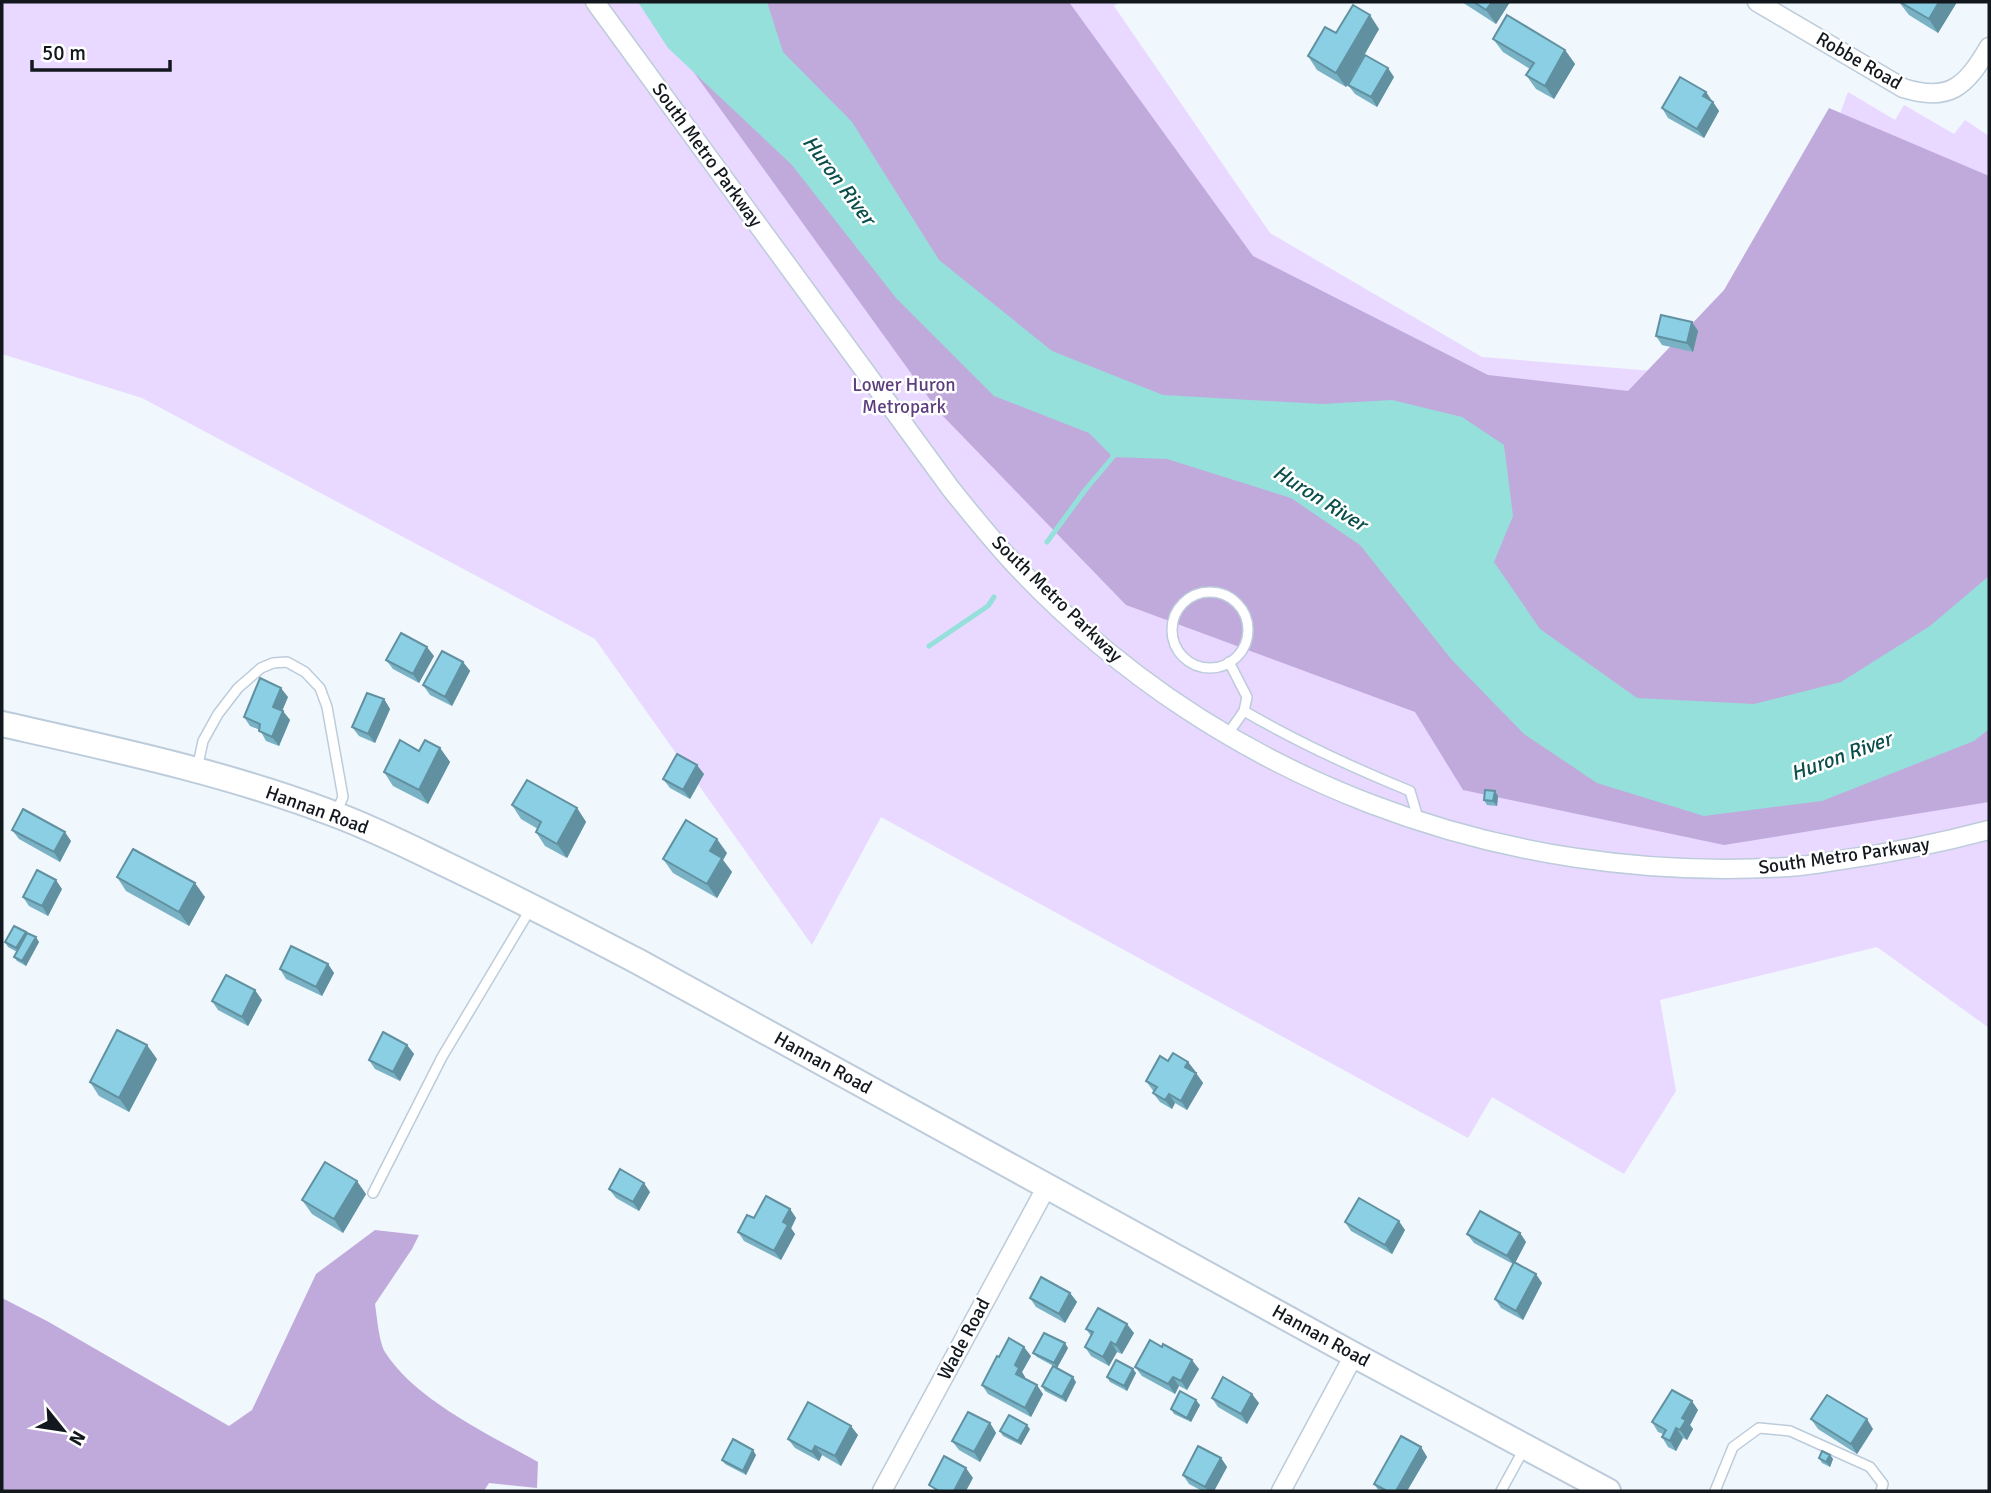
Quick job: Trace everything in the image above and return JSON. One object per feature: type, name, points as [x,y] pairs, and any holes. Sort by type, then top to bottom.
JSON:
[{"type":"street","name":"South Metro Parkway","points":[[595,2],[943,478],[985,531],[1020,570],[1089,635],[1162,693],[1227,735],[1320,783],[1419,823],[1503,845],[1594,862],[1698,869],[1792,867],[1896,852],[1989,830]]},
{"type":"street","name":"Robbe Road","points":[[1757,2],[1903,88],[1919,93],[1937,93],[1954,88],[1973,73],[1989,47]]},
{"type":"street","name":"Hannan Road","points":[[2,724],[197,771],[298,801],[396,840],[639,962],[1354,1355],[1608,1491]]},
{"type":"street","name":"Wade Road","points":[[882,1491],[1047,1186]]},
{"type":"street","points":[[1281,1491],[1354,1355]]},
{"type":"lane","points":[[1216,592],[1237,603],[1244,612],[1248,637],[1234,659],[1228,662],[1209,668],[1196,665],[1185,659],[1177,648],[1172,636],[1172,624],[1183,603],[1192,596],[1216,592]]},
{"type":"lane","points":[[197,771],[203,741],[218,714],[238,688],[261,668],[273,663],[287,662],[305,671],[320,688],[327,708],[343,797],[335,814]]},
{"type":"lane","points":[[1227,735],[1244,711],[1247,697],[1228,662]]},
{"type":"lane","points":[[1244,711],[1296,741],[1350,767],[1410,791],[1419,823]]},
{"type":"lane","points":[[373,1193],[442,1057],[531,906]]},
{"type":"lane","points":[[1716,1491],[1733,1447],[1759,1428],[1790,1431],[1870,1467],[1883,1484],[1881,1491]]},
{"type":"lane","points":[[1501,1491],[1525,1447]]},
{"type":"green space","name":"Lower Huron Metropark","points":[[2,2],[1119,2],[1114,6],[1270,233],[1482,357],[1702,375],[1770,303],[1848,92],[1895,120],[1904,105],[1954,134],[1965,120],[1989,136],[1989,1028],[1877,947],[1660,1000],[1676,1091],[1624,1174],[1492,1097],[1468,1138],[881,817],[812,945],[595,639],[142,398],[2,354]]},
{"type":"shaded area","points":[[643,2],[1069,2],[1253,256],[1488,375],[1628,391],[1724,290],[1829,108],[1989,176],[1989,802],[1724,845],[1463,790],[1415,712],[1126,605],[939,412]]},
{"type":"shaded area","points":[[375,1230],[419,1235],[375,1304],[385,1352],[415,1386],[434,1401],[538,1462],[537,1488],[489,1483],[484,1491],[2,1491],[2,1298],[229,1426],[252,1410],[316,1274]]},
{"type":"water","name":"Huron River","points":[[638,2],[767,2],[783,52],[852,122],[939,260],[1052,351],[1163,395],[1322,404],[1392,400],[1462,417],[1504,445],[1513,516],[1494,562],[1540,629],[1637,698],[1754,704],[1841,682],[1930,626],[1989,576],[1989,729],[1974,741],[1822,801],[1704,816],[1597,783],[1524,734],[1452,660],[1360,545],[1291,498],[1167,459],[1113,457],[1089,433],[994,396],[896,298],[792,165],[668,48]]},
{"type":"building","points":[[1474,2],[1492,2],[1486,10]]},
{"type":"building","points":[[1900,2],[1939,2],[1929,19]]},
{"type":"building","points":[[1353,5],[1370,15],[1336,73],[1308,56],[1325,27],[1336,33]]},
{"type":"building","points":[[1507,15],[1565,50],[1545,86],[1526,75],[1534,63],[1493,39]]},
{"type":"building","points":[[1365,55],[1388,68],[1371,97],[1348,85]]},
{"type":"building","points":[[1680,77],[1706,92],[1703,96],[1713,102],[1697,129],[1662,108]]},
{"type":"building","points":[[1661,315],[1692,322],[1687,343],[1656,336]]},
{"type":"building","points":[[401,633],[427,647],[413,674],[386,660]]},
{"type":"building","points":[[442,651],[463,662],[445,697],[423,685]]},
{"type":"building","points":[[260,678],[281,688],[273,707],[283,711],[272,737],[259,731],[260,724],[244,717]]},
{"type":"building","points":[[367,693],[384,699],[368,734],[352,727]]},
{"type":"building","points":[[400,740],[419,751],[425,740],[440,748],[419,790],[384,772]]},
{"type":"building","points":[[677,754],[697,765],[683,790],[663,779]]},
{"type":"building","points":[[527,780],[577,808],[557,844],[536,832],[541,822],[512,805]]},
{"type":"building","points":[[1485,790],[1495,791],[1493,801],[1484,800]]},
{"type":"building","points":[[23,809],[65,832],[54,852],[12,830]]},
{"type":"building","points":[[686,820],[717,839],[710,851],[722,858],[707,884],[663,859]]},
{"type":"building","points":[[133,849],[195,883],[179,912],[117,877]]},
{"type":"building","points":[[37,870],[56,880],[42,906],[23,897]]},
{"type":"building","points":[[14,926],[26,932],[16,948],[5,942]]},
{"type":"building","points":[[27,933],[36,937],[22,961],[14,957]]},
{"type":"building","points":[[291,946],[328,964],[316,987],[280,969]]},
{"type":"building","points":[[226,975],[255,990],[242,1017],[212,1001]]},
{"type":"building","points":[[117,1030],[147,1045],[119,1098],[90,1082]]},
{"type":"building","points":[[383,1032],[407,1045],[393,1072],[369,1060]]},
{"type":"building","points":[[1173,1053],[1188,1062],[1185,1067],[1196,1073],[1181,1101],[1169,1094],[1165,1100],[1153,1093],[1157,1087],[1146,1081],[1160,1056],[1168,1061]]},
{"type":"building","points":[[325,1162],[357,1181],[334,1219],[302,1200]]},
{"type":"building","points":[[620,1169],[644,1183],[633,1202],[609,1189]]},
{"type":"building","points":[[766,1196],[790,1209],[783,1222],[788,1225],[774,1251],[738,1232],[747,1215],[754,1218]]},
{"type":"building","points":[[1359,1198],[1399,1221],[1385,1245],[1345,1222]]},
{"type":"building","points":[[1480,1211],[1520,1233],[1507,1256],[1467,1234]]},
{"type":"building","points":[[1514,1262],[1536,1274],[1516,1311],[1495,1299]]},
{"type":"building","points":[[1041,1277],[1070,1293],[1059,1314],[1030,1298]]},
{"type":"building","points":[[1098,1308],[1127,1324],[1116,1345],[1111,1342],[1103,1357],[1085,1347],[1093,1332],[1086,1329]]},
{"type":"building","points":[[1044,1333],[1065,1343],[1054,1363],[1033,1353]]},
{"type":"building","points":[[1009,1338],[1024,1347],[1015,1365],[1019,1368],[1016,1374],[1037,1385],[1025,1408],[982,1385]]},
{"type":"building","points":[[1150,1340],[1192,1360],[1181,1381],[1173,1377],[1168,1384],[1135,1367]]},
{"type":"building","points":[[1116,1360],[1133,1369],[1124,1386],[1107,1377]]},
{"type":"building","points":[[1053,1366],[1073,1377],[1062,1397],[1042,1386]]},
{"type":"building","points":[[1223,1377],[1252,1394],[1241,1414],[1212,1398]]},
{"type":"building","points":[[1672,1390],[1692,1401],[1682,1418],[1686,1420],[1680,1430],[1676,1428],[1670,1441],[1662,1437],[1666,1430],[1652,1422]]},
{"type":"building","points":[[1180,1391],[1196,1400],[1187,1418],[1171,1409]]},
{"type":"building","points":[[1827,1395],[1867,1419],[1851,1444],[1811,1419]]},
{"type":"building","points":[[808,1402],[851,1426],[835,1456],[815,1446],[812,1452],[788,1439]]},
{"type":"building","points":[[968,1412],[990,1423],[974,1452],[952,1441]]},
{"type":"building","points":[[1009,1415],[1027,1425],[1018,1441],[1000,1431]]},
{"type":"building","points":[[1401,1436],[1421,1447],[1396,1491],[1387,1491],[1374,1484]]},
{"type":"building","points":[[733,1439],[753,1450],[743,1471],[722,1460]]},
{"type":"building","points":[[1198,1446],[1221,1458],[1205,1487],[1183,1475]]},
{"type":"building","points":[[1822,1451],[1830,1455],[1826,1462],[1819,1458]]},
{"type":"building","points":[[944,1456],[966,1468],[954,1491],[939,1491],[929,1485]]},
{"type":"waterway","points":[[1047,542],[1113,457],[1113,453]]},
{"type":"waterway","points":[[929,646],[988,606],[994,597]]}]
